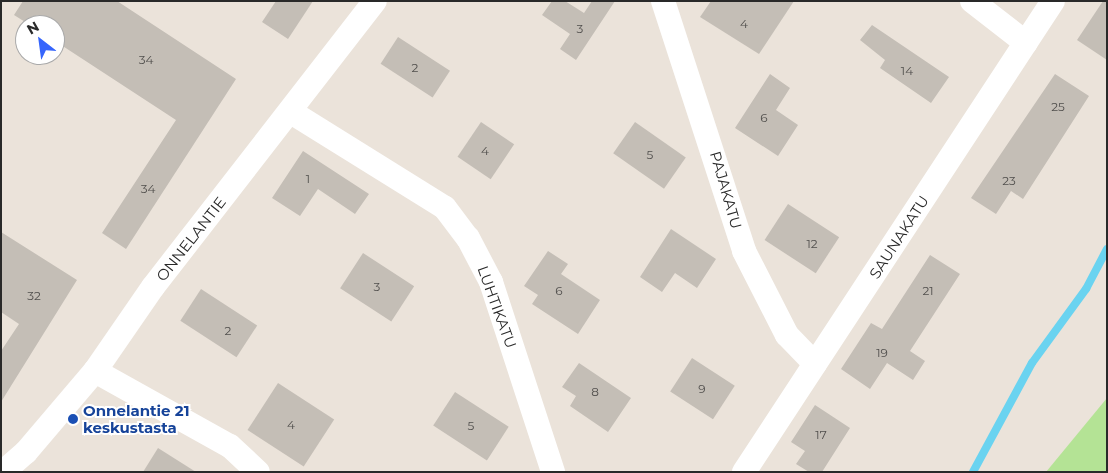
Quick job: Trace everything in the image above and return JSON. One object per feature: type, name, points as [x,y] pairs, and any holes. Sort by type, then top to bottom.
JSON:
[{"type":"street","name":"ONNELANTIE","points":[[2,472],[26,452],[95,371],[153,287],[291,112],[375,1]]},
{"type":"street","name":"PAJAKATU","points":[[663,1],[744,251],[786,335],[815,364]]},
{"type":"street","points":[[972,1],[1026,43]]},
{"type":"street","name":"SAUNAKATU","points":[[744,472],[1053,1]]},
{"type":"street","name":"LUHTIKATU","points":[[291,112],[445,208],[468,238],[491,282],[552,472]]},
{"type":"street","points":[[95,371],[230,446],[258,472]]},
{"type":"green space","points":[[1107,398],[1107,472],[1046,472]]},
{"type":"building","points":[[23,1],[117,1],[236,79],[126,249],[102,233],[176,120],[65,48],[65,15],[14,15]]},
{"type":"building","points":[[276,1],[313,1],[288,39],[262,22]]},
{"type":"building","points":[[552,1],[565,1],[584,13],[592,1],[615,1],[576,60],[560,49],[570,34],[542,15]]},
{"type":"building","points":[[711,1],[794,1],[759,54],[700,17]]},
{"type":"building","points":[[1103,1],[1107,1],[1107,60],[1077,40]]},
{"type":"building","points":[[872,25],[949,77],[931,103],[880,68],[885,60],[860,40]]},
{"type":"building","points":[[398,37],[450,71],[433,98],[381,64]]},
{"type":"building","points":[[770,74],[790,88],[776,110],[798,125],[778,156],[735,128]]},
{"type":"building","points":[[1055,74],[1089,96],[1023,199],[1011,191],[996,214],[971,198]]},
{"type":"building","points":[[481,122],[514,144],[491,179],[458,157]]},
{"type":"building","points":[[635,122],[686,158],[664,189],[613,153]]},
{"type":"building","points":[[303,151],[369,194],[355,214],[318,189],[300,216],[272,198]]},
{"type":"building","points":[[788,204],[839,237],[816,273],[765,240]]},
{"type":"building","points":[[671,229],[716,259],[697,288],[675,273],[662,292],[640,277]]},
{"type":"building","points":[[1,232],[77,280],[1,402],[1,351],[19,324],[1,312]]},
{"type":"building","points":[[548,251],[568,264],[561,274],[600,300],[578,334],[532,304],[538,295],[524,286]]},
{"type":"building","points":[[363,253],[414,286],[391,321],[340,288]]},
{"type":"building","points":[[930,255],[960,274],[910,351],[925,361],[913,380],[887,363],[870,389],[841,369],[871,323],[882,329]]},
{"type":"building","points":[[201,289],[257,325],[236,357],[180,321]]},
{"type":"building","points":[[692,358],[735,386],[713,419],[670,392]]},
{"type":"building","points":[[579,363],[631,398],[608,432],[570,406],[576,396],[562,387]]},
{"type":"building","points":[[278,383],[334,419],[304,466],[248,430]]},
{"type":"building","points":[[455,392],[509,427],[487,460],[433,426]]},
{"type":"building","points":[[815,405],[850,428],[822,472],[809,472],[796,464],[805,451],[791,442]]},
{"type":"building","points":[[158,448],[196,472],[143,472]]},
{"type":"waterway","points":[[973,472],[1032,363],[1086,289],[1107,249]]},
{"type":"place","name":"Onnelantie 21 keskustasta","points":[[73,419]]}]
